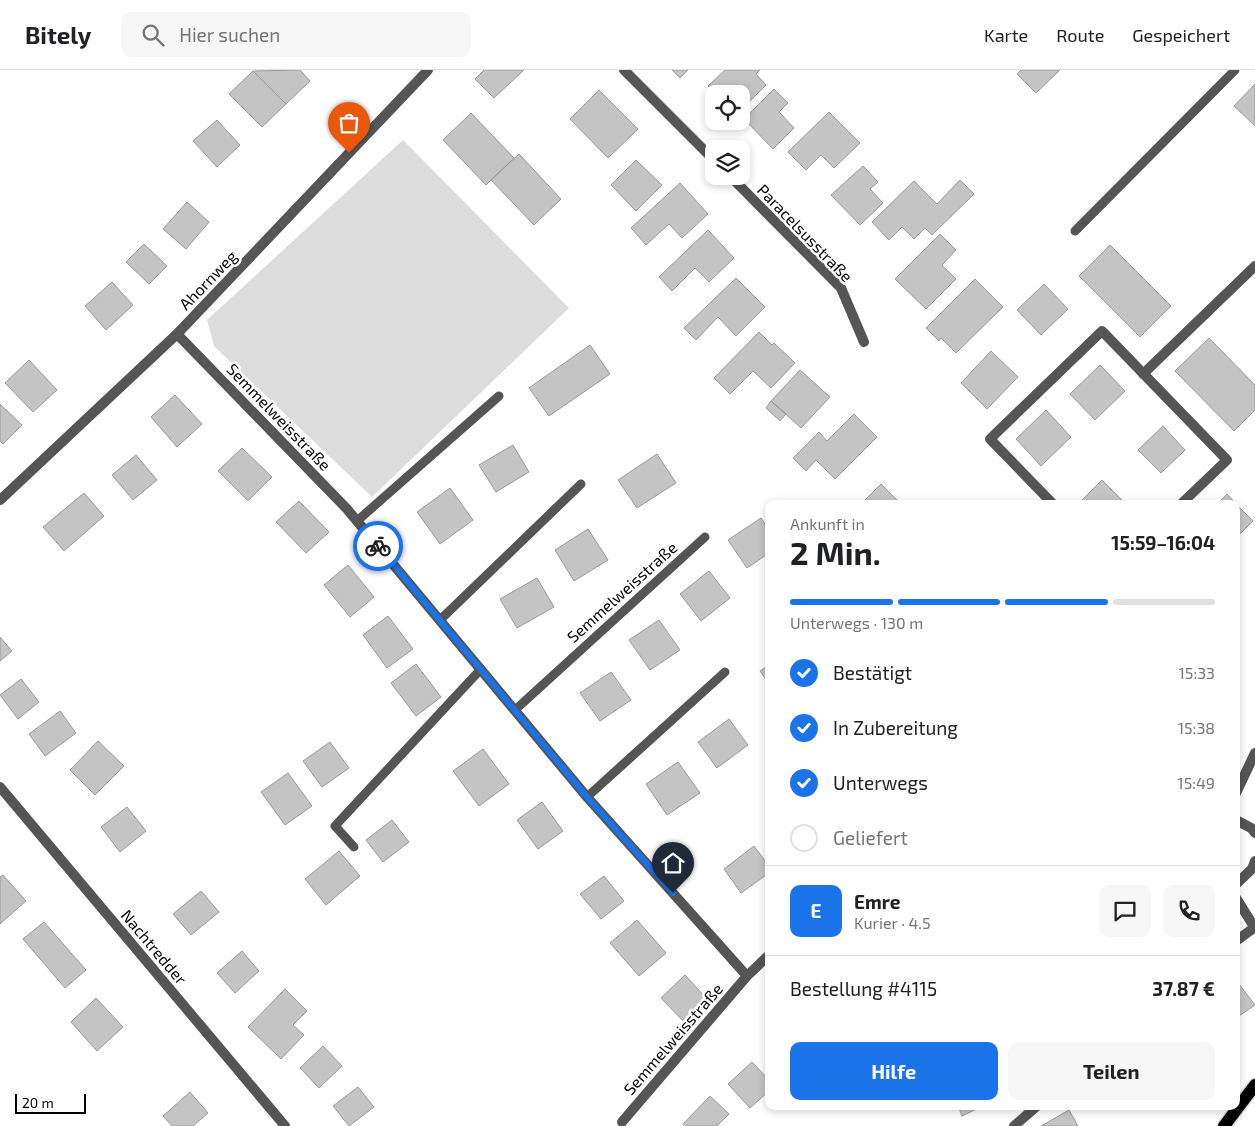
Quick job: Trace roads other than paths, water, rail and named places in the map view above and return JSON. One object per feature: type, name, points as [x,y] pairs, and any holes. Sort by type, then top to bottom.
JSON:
[{"type":"main road","points":[[1240,1105],[1255,1085]]},
{"type":"main road","points":[[1224,1126],[1236,1110]]},
{"type":"street","name":"Ahornweg","points":[[0,500],[177,334],[428,70]]},
{"type":"street","points":[[624,70],[705,151]]},
{"type":"street","name":"Paracelsusstraße","points":[[739,185],[841,288],[864,342]]},
{"type":"street","points":[[1143,374],[1255,266]]},
{"type":"street","points":[[1049,500],[990,439],[1102,331],[1226,460],[1185,500]]},
{"type":"street","name":"Semmelweisstraße","points":[[177,334],[357,521],[587,797],[747,976]]},
{"type":"street","points":[[1240,785],[1255,753]]},
{"type":"street","name":"Nachtredder","points":[[0,787],[285,1126]]},
{"type":"street","points":[[1240,822],[1255,833]]},
{"type":"street","points":[[1240,880],[1252,868],[1255,861]]},
{"type":"street","points":[[1240,904],[1255,927],[1240,938]]},
{"type":"street","name":"Semmelweisstraße","points":[[622,1122],[747,976],[765,959]]},
{"type":"street","points":[[1014,1126],[1032,1110]]},
{"type":"lane","points":[[1075,231],[1235,70]]},
{"type":"lane","points":[[357,521],[499,396]]},
{"type":"lane","points":[[440,620],[581,484]]},
{"type":"lane","name":"Semmelweisstraße","points":[[515,710],[705,537]]},
{"type":"lane","points":[[354,847],[335,826],[481,669]]},
{"type":"lane","points":[[587,797],[725,672]]}]
